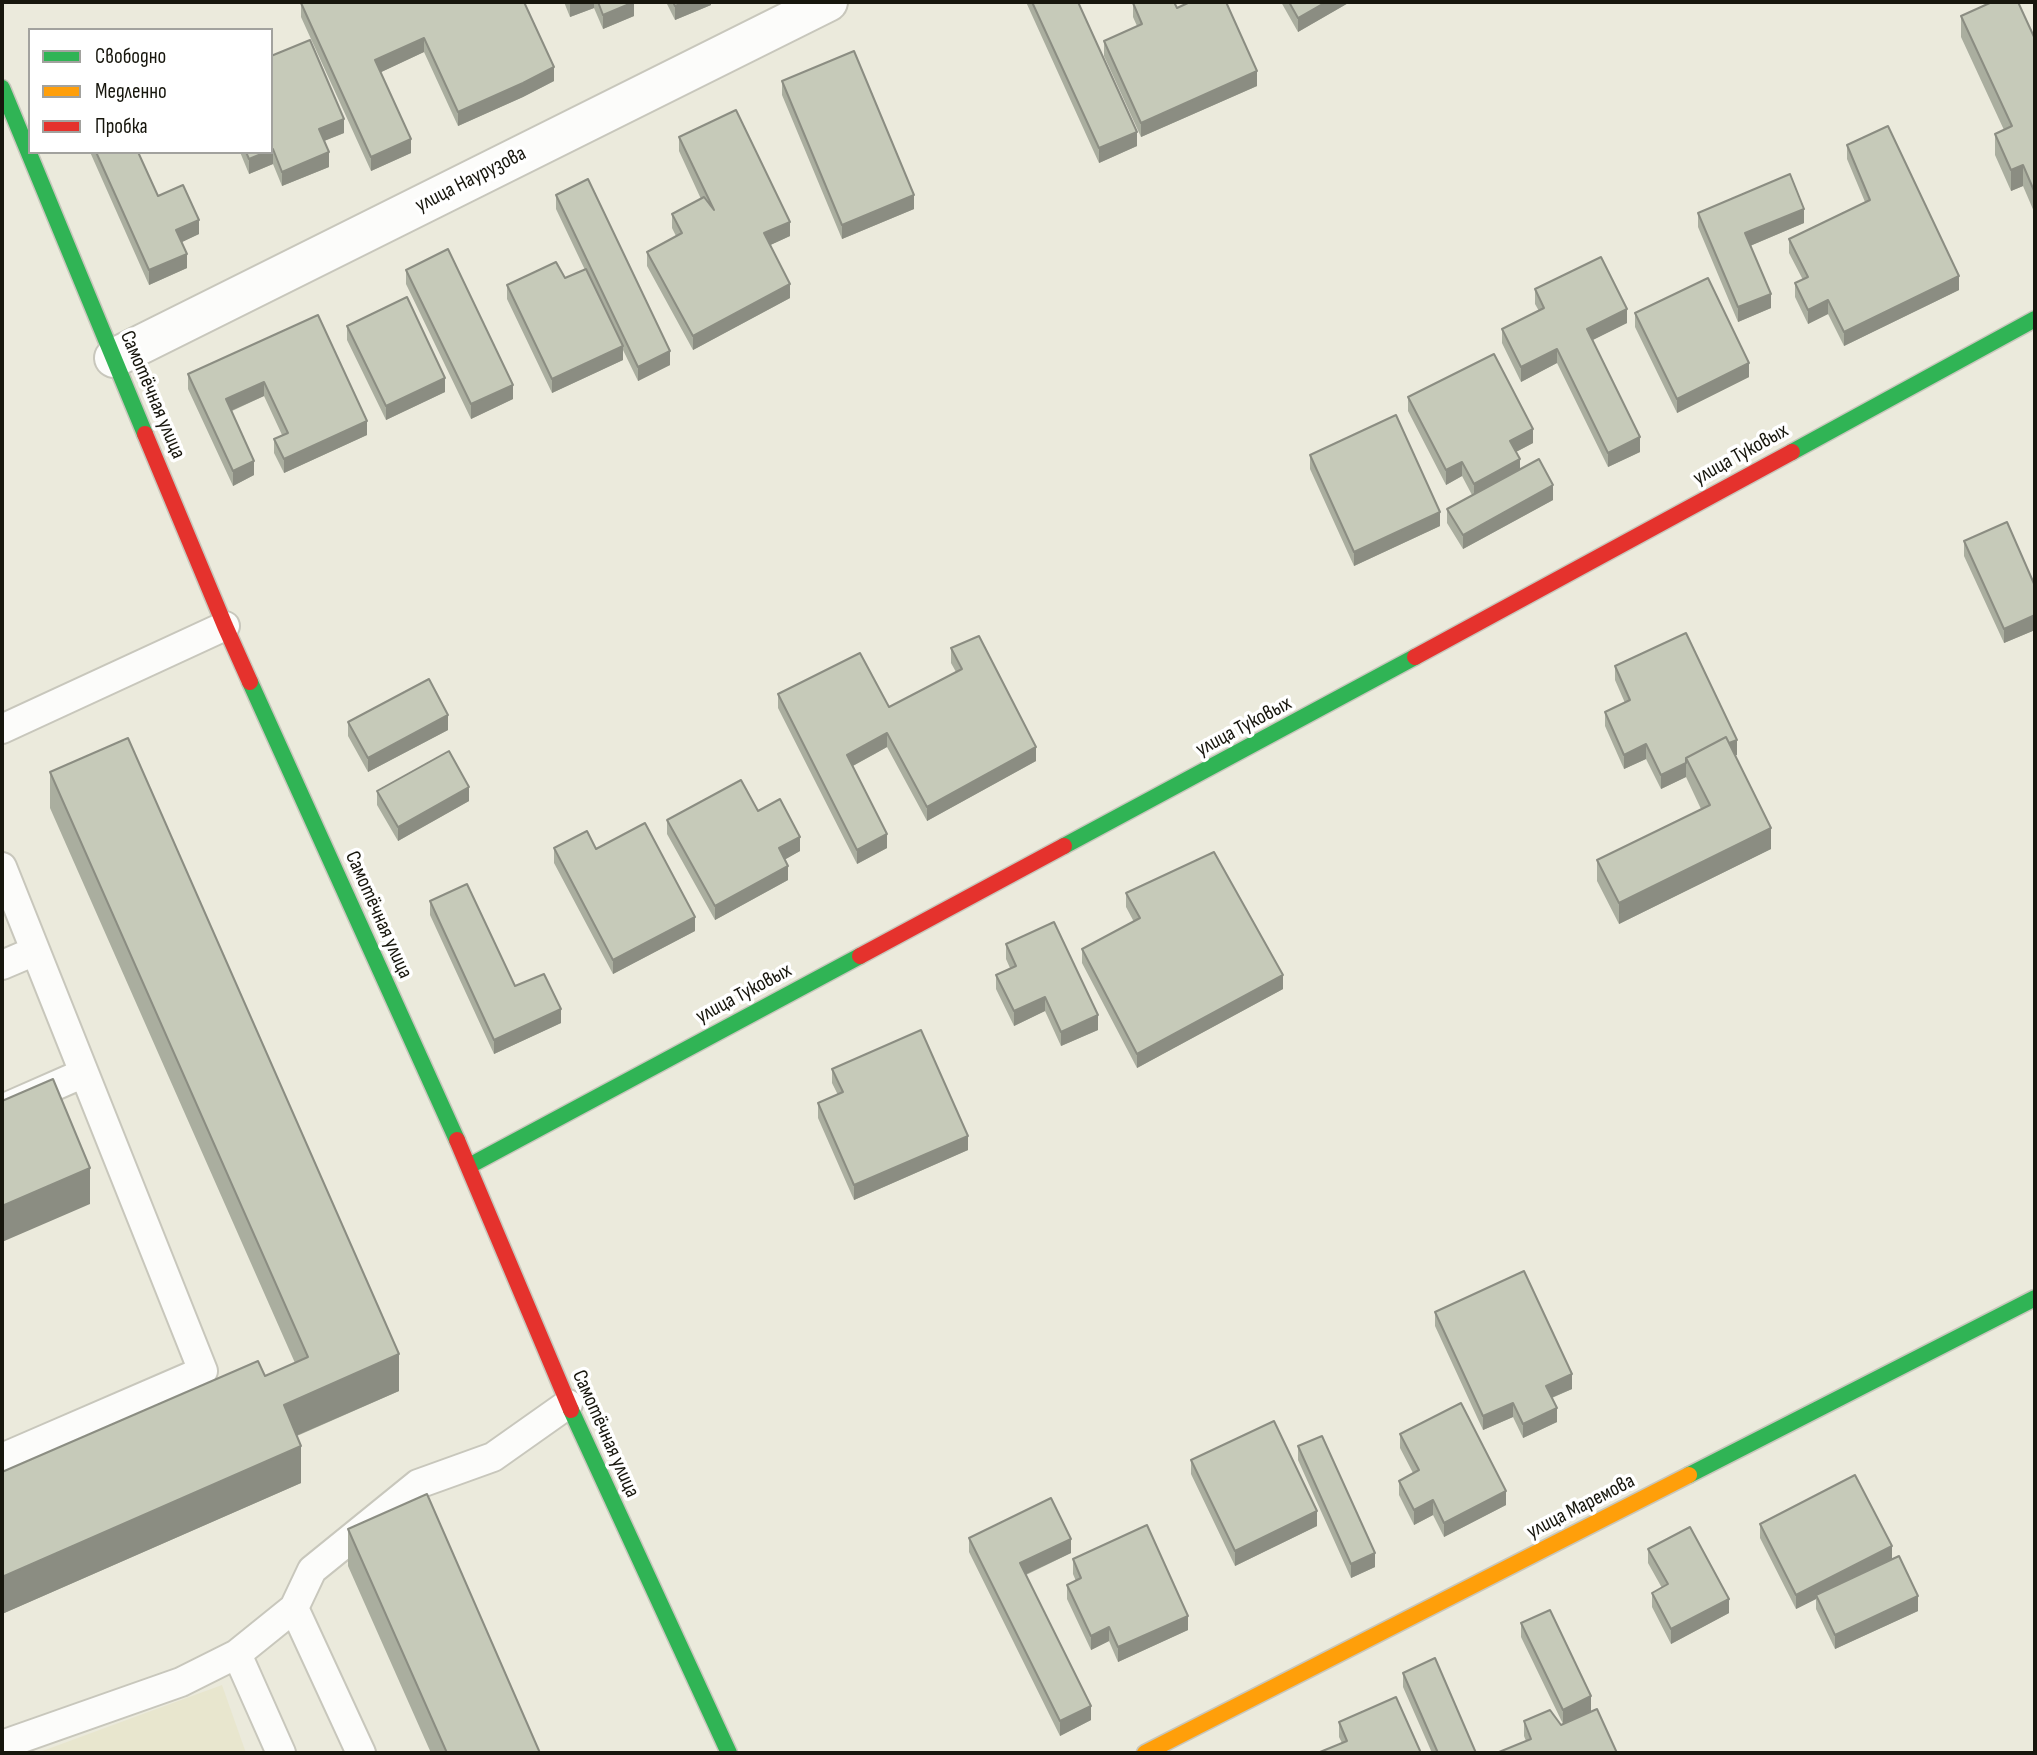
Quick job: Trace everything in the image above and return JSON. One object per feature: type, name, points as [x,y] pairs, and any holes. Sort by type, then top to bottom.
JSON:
[{"type":"street","name":"улица Наурузова","points":[[114,358],[828,2]]},
{"type":"street","name":"Самотёчная улица","points":[[2,88],[28,151]]},
{"type":"street","name":"Самотёчная улица","points":[[29,154],[225,626],[469,1166],[568,1404],[729,1753]]},
{"type":"street","name":"улица Туковых","points":[[469,1166],[1318,710],[2035,319]]},
{"type":"street","name":"улица Маремова","points":[[1145,1753],[2035,1298]]},
{"type":"lane","points":[[2,729],[225,626]]},
{"type":"lane","points":[[2,867],[203,1371],[2,1458]]},
{"type":"lane","points":[[2,965],[35,951]]},
{"type":"lane","points":[[2,1109],[83,1073]]},
{"type":"lane","points":[[2,1745],[181,1682],[237,1654],[294,1608],[312,1570],[418,1484],[493,1457],[568,1404]]},
{"type":"lane","points":[[294,1608],[358,1753]]},
{"type":"lane","points":[[237,1654],[281,1753]]},
{"type":"shaded area","points":[[222,1685],[246,1753],[37,1753],[151,1711]]},
{"type":"building","points":[[524,2],[554,67],[458,112],[424,38],[375,60],[411,139],[371,157],[301,3]]},
{"type":"building","points":[[598,2],[634,2],[603,15]]},
{"type":"building","points":[[1032,2],[1078,2],[1137,132],[1099,148]]},
{"type":"building","points":[[1174,2],[1177,8],[1190,2],[1226,2],[1257,71],[1141,123],[1104,41],[1142,24],[1133,3]]},
{"type":"building","points":[[1289,2],[1326,2],[1298,18]]},
{"type":"building","points":[[1992,2],[2018,2],[2035,39],[2035,193],[2023,165],[2011,170],[1995,134],[2012,126],[1961,16]]},
{"type":"building","points":[[310,40],[344,119],[319,129],[329,152],[282,172],[273,149],[273,55]]},
{"type":"building","points":[[854,51],[914,195],[842,225],[782,81]]},
{"type":"building","points":[[736,110],[790,222],[764,233],[790,284],[693,336],[647,252],[682,233],[672,214],[704,197],[714,210],[679,137]]},
{"type":"building","points":[[1888,126],[1959,276],[1844,332],[1828,300],[1808,310],[1795,283],[1808,277],[1789,239],[1870,200],[1847,145]]},
{"type":"building","points":[[97,154],[139,154],[158,196],[183,185],[199,220],[176,230],[187,254],[149,270]]},
{"type":"building","points":[[247,154],[261,154],[249,159]]},
{"type":"building","points":[[1790,174],[1804,209],[1745,233],[1771,294],[1738,307],[1698,213]]},
{"type":"building","points":[[588,179],[670,351],[638,367],[556,195]]},
{"type":"building","points":[[448,249],[513,385],[471,404],[406,270]]},
{"type":"building","points":[[1601,257],[1627,309],[1587,329],[1640,437],[1608,453],[1557,349],[1521,367],[1502,329],[1544,308],[1535,289]]},
{"type":"building","points":[[556,262],[565,278],[586,269],[623,346],[552,379],[507,285]]},
{"type":"building","points":[[1708,278],[1749,363],[1677,399],[1635,313]]},
{"type":"building","points":[[407,297],[445,378],[386,406],[347,326]]},
{"type":"building","points":[[318,315],[367,421],[284,459],[274,439],[288,433],[264,382],[226,399],[254,461],[233,471],[188,374]]},
{"type":"building","points":[[1494,354],[1533,429],[1510,441],[1520,459],[1474,484],[1462,462],[1446,470],[1408,397]]},
{"type":"building","points":[[1396,415],[1440,512],[1354,552],[1310,455]]},
{"type":"building","points":[[1539,459],[1553,485],[1463,535],[1447,509]]},
{"type":"building","points":[[2007,522],[2035,586],[2035,615],[2004,629],[1964,541]]},
{"type":"building","points":[[1686,633],[1737,740],[1729,743],[1726,737],[1686,758],[1686,763],[1661,775],[1646,744],[1624,755],[1605,712],[1630,700],[1615,666]]},
{"type":"building","points":[[979,636],[1036,747],[927,807],[887,733],[847,755],[887,834],[857,850],[778,694],[860,653],[889,707],[962,669],[951,648]]},
{"type":"building","points":[[429,679],[448,715],[368,758],[348,722]]},
{"type":"building","points":[[1726,737],[1771,828],[1619,903],[1597,860],[1710,805],[1686,758]]},
{"type":"building","points":[[128,738],[399,1354],[284,1405],[301,1446],[2,1577],[2,1472],[258,1361],[265,1376],[308,1357],[50,772]]},
{"type":"building","points":[[449,751],[469,787],[398,827],[377,791]]},
{"type":"building","points":[[741,780],[758,811],[780,799],[800,837],[779,848],[788,866],[715,906],[667,820]]},
{"type":"building","points":[[645,823],[695,917],[613,960],[554,848],[587,831],[596,849]]},
{"type":"building","points":[[1214,852],[1283,975],[1137,1054],[1082,949],[1140,918],[1126,893]]},
{"type":"building","points":[[467,884],[515,986],[544,974],[561,1009],[494,1040],[430,901]]},
{"type":"building","points":[[1054,922],[1098,1015],[1061,1032],[1045,997],[1014,1011],[996,975],[1016,966],[1006,944]]},
{"type":"building","points":[[921,1030],[968,1136],[854,1185],[818,1103],[843,1092],[832,1069]]},
{"type":"building","points":[[53,1079],[90,1168],[2,1206],[2,1101]]},
{"type":"building","points":[[1524,1271],[1572,1374],[1546,1386],[1557,1408],[1523,1424],[1513,1403],[1483,1416],[1435,1312]]},
{"type":"building","points":[[1461,1403],[1506,1491],[1444,1523],[1433,1500],[1414,1510],[1399,1481],[1419,1470],[1400,1434]]},
{"type":"building","points":[[1274,1421],[1317,1511],[1235,1551],[1191,1460]]},
{"type":"building","points":[[1322,1436],[1375,1553],[1351,1564],[1298,1446]]},
{"type":"building","points":[[1855,1475],[1892,1546],[1796,1595],[1760,1524]]},
{"type":"building","points":[[427,1494],[540,1753],[447,1753],[348,1529]]},
{"type":"building","points":[[1051,1498],[1071,1539],[1020,1563],[1091,1706],[1060,1721],[969,1538]]},
{"type":"building","points":[[1147,1525],[1188,1616],[1118,1647],[1109,1627],[1091,1636],[1067,1585],[1081,1578],[1073,1559]]},
{"type":"building","points":[[1690,1527],[1729,1599],[1671,1629],[1652,1593],[1668,1584],[1648,1549]]},
{"type":"building","points":[[1899,1556],[1918,1596],[1835,1635],[1816,1595]]},
{"type":"building","points":[[1550,1610],[1591,1696],[1563,1710],[1521,1623]]},
{"type":"building","points":[[1435,1658],[1476,1753],[1438,1753],[1403,1673]]},
{"type":"building","points":[[1396,1697],[1421,1753],[1320,1752],[1347,1741],[1339,1722]]},
{"type":"building","points":[[1597,1709],[1617,1753],[1499,1753],[1531,1739],[1524,1721],[1550,1710],[1561,1725]]},
{"type":"traffic: fast","points":[[2,88],[28,151]]},
{"type":"traffic: fast","points":[[29,154],[145,434]]},
{"type":"traffic: fast","points":[[1792,452],[2035,319]]},
{"type":"traffic: fast","points":[[1064,846],[1415,657]]},
{"type":"traffic: fast","points":[[250,682],[457,1140]]},
{"type":"traffic: fast","points":[[469,1166],[860,956]]},
{"type":"traffic: fast","points":[[1689,1475],[2035,1298]]},
{"type":"traffic: fast","points":[[571,1410],[729,1753]]},
{"type":"traffic: slow","points":[[1145,1753],[1689,1475]]},
{"type":"traffic: jam","points":[[145,434],[250,682]]},
{"type":"traffic: jam","points":[[1415,657],[1792,452]]},
{"type":"traffic: jam","points":[[860,956],[1064,846]]},
{"type":"traffic: jam","points":[[457,1140],[571,1410]]}]
